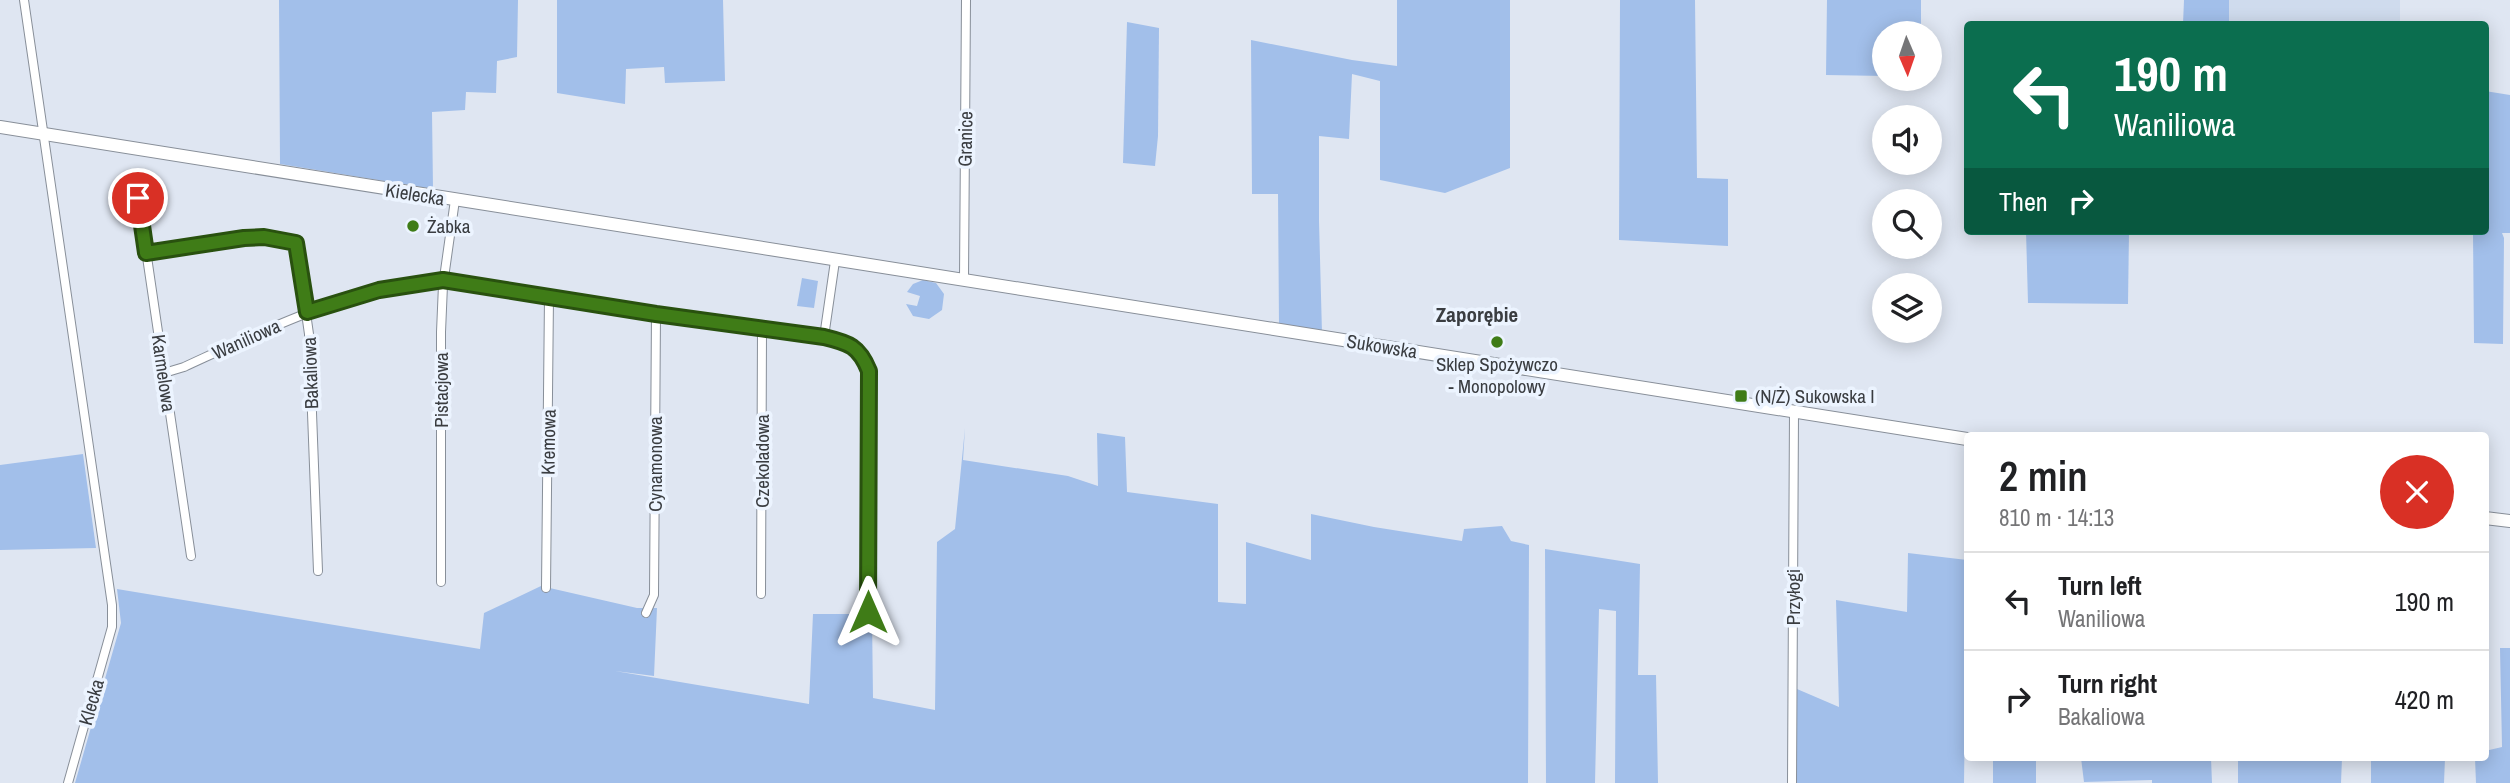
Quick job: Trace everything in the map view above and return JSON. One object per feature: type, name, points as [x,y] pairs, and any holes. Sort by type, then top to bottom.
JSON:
[{"type":"street","points":[[24,0],[44,135]]},
{"type":"street","name":"Granice","points":[[964,279],[966,0]]},
{"type":"street","name":"Kielecka","points":[[0,127],[835,261],[964,279]]},
{"type":"street","name":"Klecka","points":[[44,135],[113,620],[68,783]]},
{"type":"street","name":"Karmelowa","points":[[137,189],[191,556]]},
{"type":"street","name":"Pistacjowa","points":[[441,582],[441,332],[443,280],[455,200]]},
{"type":"street","name":"Bakaliowa","points":[[146,253],[244,238],[264,237],[296,243],[307,312],[318,571]]},
{"type":"street","points":[[824,337],[835,261]]},
{"type":"street","name":"Sukowska","points":[[964,279],[1964,439]]},
{"type":"street","name":"Waniliowa","points":[[164,373],[184,367],[307,312],[379,290],[443,280],[656,314],[824,337],[847,343],[862,355],[869,371],[868,612]]},
{"type":"street","name":"Kremowa","points":[[546,588],[549,297]]},
{"type":"street","name":"Cynamonowa","points":[[646,613],[654,595],[656,314]]},
{"type":"street","name":"Czekoladowa","points":[[761,594],[762,329]]},
{"type":"street","name":"Przyłogi","points":[[1792,783],[1794,412]]},
{"type":"street","points":[[2489,518],[2510,521]]},
{"type":"shaded area","points":[[279,0],[518,0],[517,57],[497,61],[496,93],[466,92],[465,110],[432,112],[433,189],[280,164]]},
{"type":"shaded area","points":[[557,0],[723,0],[725,81],[665,83],[664,67],[626,69],[625,104],[557,93]]},
{"type":"shaded area","points":[[1397,0],[1510,0],[1510,168],[1445,193],[1380,180],[1380,81],[1352,74],[1349,139],[1319,136],[1322,333],[1279,325],[1278,194],[1252,194],[1251,40],[1397,66]]},
{"type":"shaded area","points":[[1620,0],[1695,0],[1697,178],[1728,179],[1728,246],[1619,240]]},
{"type":"shaded area","points":[[1827,0],[1921,0],[1921,21],[1872,21],[1872,76],[1826,75]]},
{"type":"shaded area","points":[[2184,0],[2229,0],[2229,21],[2183,21]]},
{"type":"shaded area","points":[[2229,0],[2400,0],[2400,21],[2229,21]]},
{"type":"shaded area","points":[[1127,22],[1159,28],[1158,136],[1155,166],[1123,163]]},
{"type":"shaded area","points":[[2489,92],[2510,95],[2510,233],[2502,233],[2503,344],[2474,343],[2473,235],[2489,235]]},
{"type":"shaded area","points":[[2026,235],[2129,235],[2128,304],[2028,303]]},
{"type":"shaded area","points":[[802,278],[818,281],[814,308],[797,306]]},
{"type":"shaded area","points":[[923,280],[936,283],[944,294],[942,310],[929,319],[913,316],[906,304],[917,306],[920,296],[907,292],[913,284]]},
{"type":"shaded area","points":[[965,428],[963,460],[1068,476],[1098,486],[1097,433],[1125,437],[1127,492],[1218,504],[1218,602],[1246,604],[1246,542],[1311,560],[1311,514],[1462,541],[1464,529],[1502,526],[1511,541],[1529,545],[1528,783],[75,783],[121,623],[117,589],[480,649],[484,613],[541,586],[637,608],[657,608],[654,676],[615,671],[809,704],[813,614],[862,614],[872,616],[873,698],[935,710],[937,542],[955,529]]},
{"type":"shaded area","points":[[83,454],[96,548],[0,550],[0,465]]},
{"type":"shaded area","points":[[1545,549],[1640,564],[1638,675],[1656,675],[1658,783],[1615,783],[1616,611],[1599,609],[1595,783],[1546,783]]},
{"type":"shaded area","points":[[1908,553],[1964,560],[1964,783],[1797,783],[1797,689],[1839,707],[1836,600],[1907,612]]},
{"type":"shaded area","points":[[2500,648],[2510,648],[2510,783],[2476,783],[2475,761],[2489,761],[2489,750],[2502,747]]},
{"type":"shaded area","points":[[1993,761],[2036,761],[2036,783],[1993,783]]},
{"type":"shaded area","points":[[2081,761],[2211,761],[2212,783],[2152,783],[2152,780],[2084,782]]},
{"type":"shaded area","points":[[2238,761],[2342,761],[2341,783],[2238,783]]},
{"type":"shaded area","points":[[2371,761],[2445,761],[2444,783],[2371,783]]},
{"type":"place","name":"Żabka","points":[[413,226]]},
{"type":"place","name":"Sklep Spożywczo - Monopolowy","points":[[1497,342]]},
{"type":"place","name":"(N/Ż) Sukowska I","points":[[1741,396]]},
{"type":"district","name":"Zaporębie","points":[[1477,315]]},
{"type":"route","points":[[138,198],[146,253],[244,238],[264,237],[296,243],[307,312],[379,290],[443,280],[656,314],[824,337],[847,343],[862,355],[869,371],[868,612]]}]
